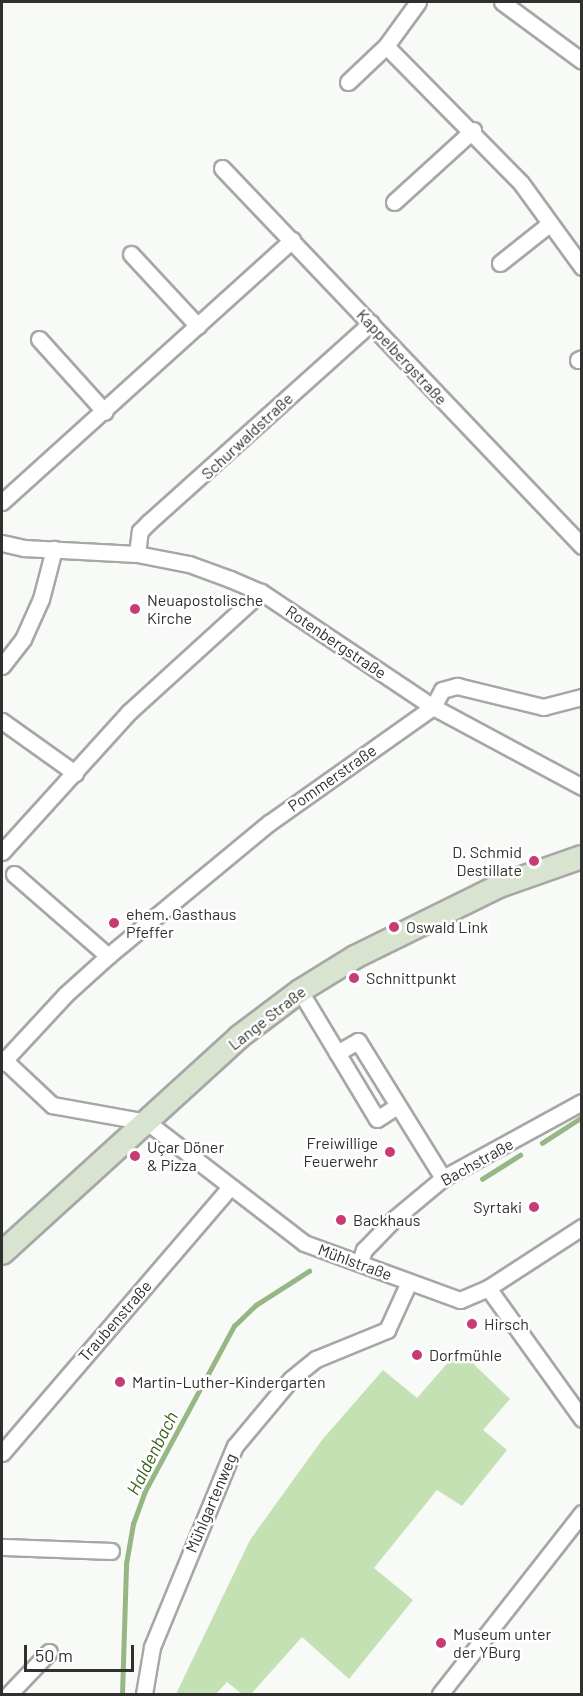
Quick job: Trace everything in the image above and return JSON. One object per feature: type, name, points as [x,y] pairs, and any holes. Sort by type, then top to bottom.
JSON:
[{"type":"main road","name":"Lange Straße","points":[[2,1253],[239,1037],[300,991],[355,957],[499,886],[582,856]]},
{"type":"street","points":[[348,82],[386,46],[418,2]]},
{"type":"street","points":[[502,2],[582,61]]},
{"type":"street","points":[[386,46],[425,88],[473,130],[521,183],[582,267]]},
{"type":"street","points":[[394,202],[473,130]]},
{"type":"street","name":"Kappelbergstraße","points":[[222,168],[582,546]]},
{"type":"street","points":[[500,263],[549,224]]},
{"type":"street","points":[[5,492],[105,412],[292,240]]},
{"type":"street","points":[[131,254],[198,326]]},
{"type":"street","name":"Schurwaldstraße","points":[[137,554],[141,531],[149,522],[370,323]]},
{"type":"street","points":[[39,339],[105,412]]},
{"type":"street","name":"Rotenbergstraße","points":[[2,543],[137,554],[189,564],[261,592],[433,707],[582,787]]},
{"type":"street","points":[[2,666],[23,639],[41,599],[54,549]]},
{"type":"street","points":[[2,852],[129,712],[261,592]]},
{"type":"street","name":"Pommerstraße","points":[[2,1060],[66,994],[108,956],[269,823],[433,707],[442,690],[457,686],[543,707],[582,698]]},
{"type":"street","points":[[2,721],[75,773]]},
{"type":"street","points":[[14,874],[108,956]]},
{"type":"street","points":[[300,991],[377,1119],[397,1106]]},
{"type":"street","points":[[337,1053],[358,1041],[443,1178]]},
{"type":"street","points":[[2,1060],[52,1105],[147,1122]]},
{"type":"street","name":"Bachstraße","points":[[360,1262],[364,1250],[394,1219],[443,1178],[582,1102]]},
{"type":"street","name":"Mühlstraße","points":[[147,1122],[229,1188],[304,1243],[460,1300],[488,1288],[582,1227]]},
{"type":"street","name":"Traubenstraße","points":[[2,1453],[229,1188]]},
{"type":"street","name":"Mühlgartenweg","points":[[144,1695],[152,1647],[235,1446],[291,1379],[316,1359],[387,1330],[409,1282]]},
{"type":"street","points":[[488,1288],[582,1419]]},
{"type":"street","points":[[440,1695],[582,1513]]},
{"type":"street","points":[[2,1547],[111,1551]]},
{"type":"street","points":[[9,1695],[49,1652]]},
{"type":"green space","points":[[459,1350],[510,1399],[483,1430],[507,1450],[462,1506],[437,1490],[374,1568],[413,1600],[349,1679],[302,1637],[251,1694],[242,1694],[227,1682],[216,1694],[176,1694],[250,1540],[322,1440],[383,1370],[417,1398]]},
{"type":"waterway","name":"Haldenbach","points":[[542,1143],[582,1117]]},
{"type":"waterway","name":"Haldenbach","points":[[482,1179],[520,1155]]},
{"type":"waterway","name":"Haldenbach","points":[[122,1694],[126,1564],[133,1524],[144,1493],[234,1326],[256,1305],[309,1271]]},
{"type":"place","name":"Neuapostolische Kirche","points":[[135,609]]},
{"type":"place","name":"D. Schmid Destillate","points":[[534,861]]},
{"type":"place","name":"ehem. Gasthaus Pfeffer","points":[[114,923]]},
{"type":"place","name":"Oswald Link","points":[[394,927]]},
{"type":"place","name":"Schnittpunkt","points":[[354,978]]},
{"type":"place","name":"Freiwillige Feuerwehr","points":[[390,1152]]},
{"type":"place","name":"Uçar Döner & Pizza","points":[[135,1156]]},
{"type":"place","name":"Syrtaki","points":[[534,1207]]},
{"type":"place","name":"Backhaus","points":[[341,1220]]},
{"type":"place","name":"Hirsch","points":[[472,1324]]},
{"type":"place","name":"Dorfmühle","points":[[417,1355]]},
{"type":"place","name":"Martin-Luther-Kindergarten","points":[[120,1382]]},
{"type":"place","name":"Museum unter der YBurg","points":[[441,1643]]}]
